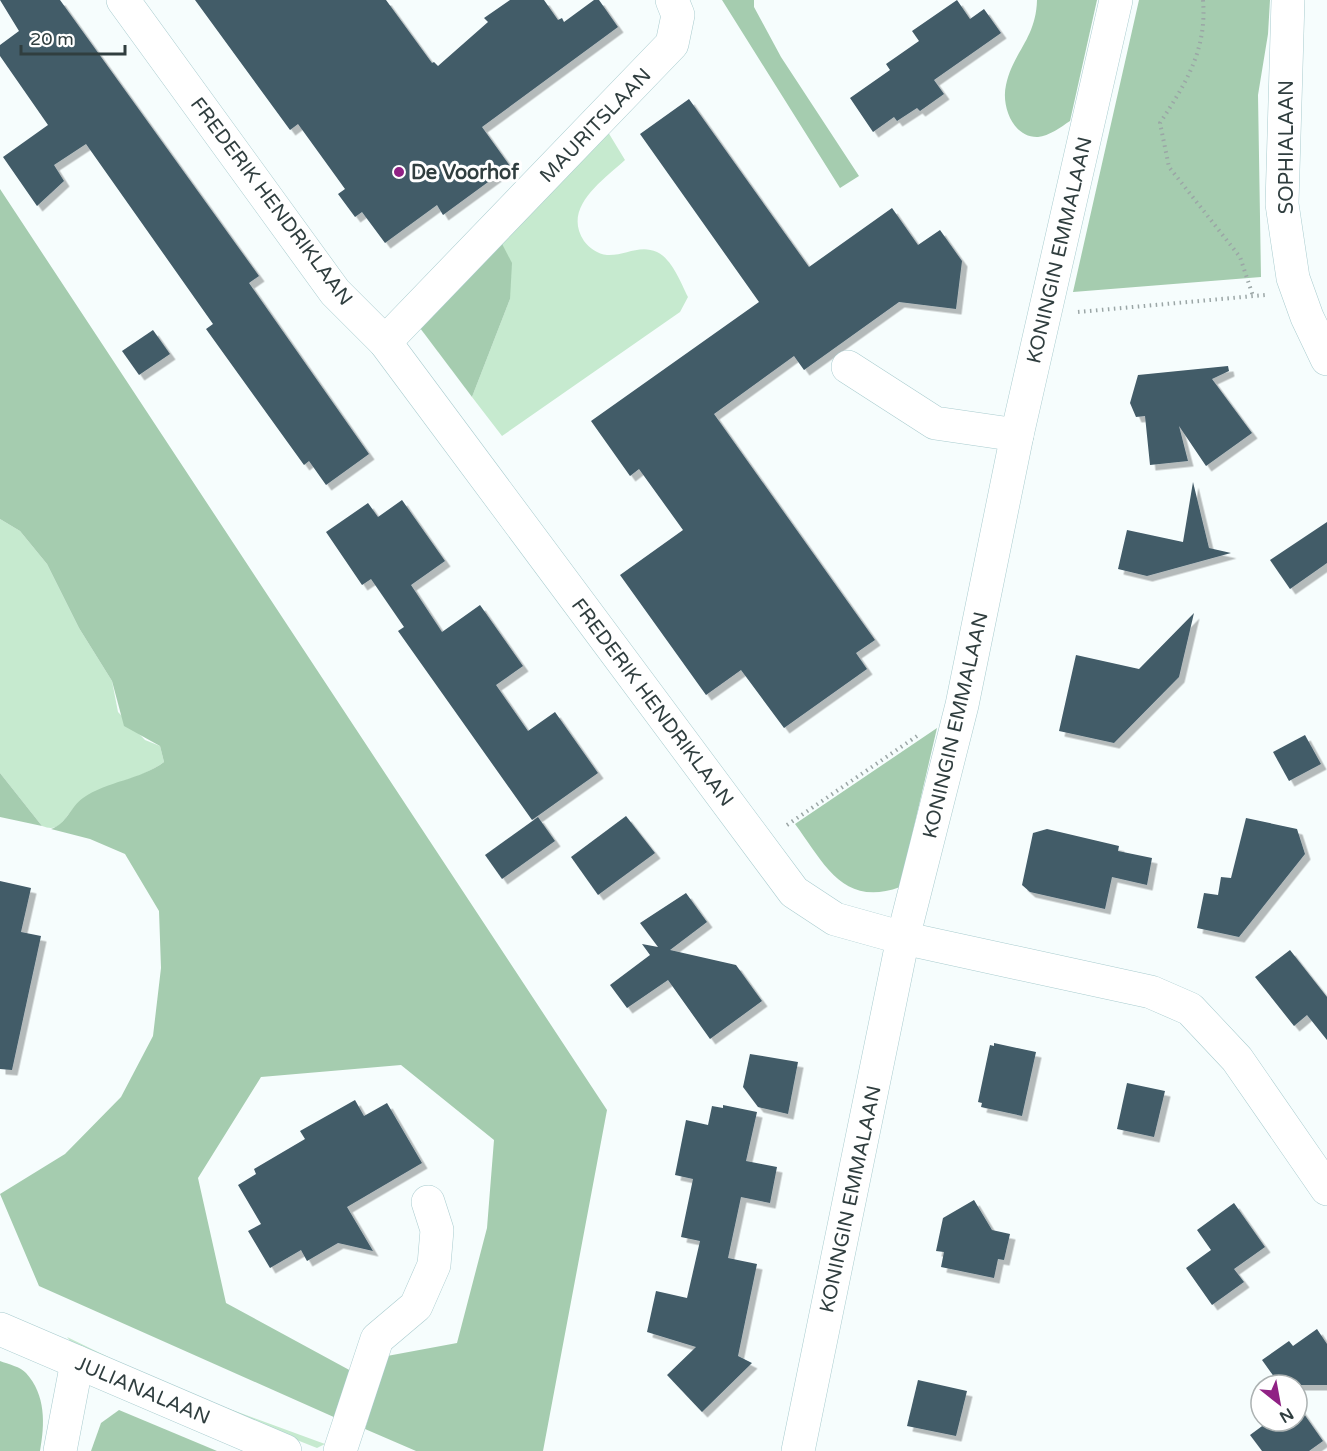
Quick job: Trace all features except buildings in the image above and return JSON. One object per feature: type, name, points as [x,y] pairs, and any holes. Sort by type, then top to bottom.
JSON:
[{"type":"street","name":"FREDERIK HENDRIKLAAN","points":[[123,0],[335,292],[385,342],[794,892],[835,919],[903,938],[1151,992],[1190,1009],[1237,1059],[1327,1189]]},
{"type":"street","name":"MAURITSLAAN","points":[[385,342],[672,44],[678,15],[672,0]]},
{"type":"street","name":"KONINGIN EMMALAAN","points":[[798,1451],[903,938],[962,705],[1017,435],[1116,0]]},
{"type":"street","name":"SOPHIALAAN","points":[[1288,0],[1282,204],[1293,278],[1327,359]]},
{"type":"street","points":[[848,367],[935,423],[1017,435]]},
{"type":"street","points":[[340,1451],[377,1339],[416,1306],[434,1265],[437,1230],[428,1202]]},
{"type":"street","name":"JULIANALAAN","points":[[0,1329],[285,1451]]},
{"type":"street","points":[[60,1451],[77,1362]]},
{"type":"path","points":[[1203,0],[1205,23],[1190,77],[1160,123],[1169,167],[1240,256],[1253,296]]},
{"type":"path","points":[[1045,315],[1298,292]]},
{"type":"path","points":[[759,845],[962,705]]},
{"type":"green space","points":[[722,0],[754,0],[754,7],[781,57],[859,176],[840,188]]},
{"type":"green space","points":[[1037,0],[1097,0],[1070,121],[1051,133],[1038,137],[1029,136],[1016,127],[1005,102],[1009,73],[1033,25]]},
{"type":"green space","points":[[1139,0],[1270,0],[1268,34],[1258,95],[1261,277],[1073,292]]},
{"type":"green space","points":[[608,132],[625,160],[596,186],[581,206],[578,217],[579,229],[584,241],[594,250],[607,255],[644,249],[657,252],[672,266],[688,297],[680,312],[502,436],[472,397],[510,299],[500,240]]},
{"type":"green space","points":[[0,189],[607,1110],[543,1451],[416,1451],[365,1429],[387,1356],[457,1343],[487,1228],[494,1140],[401,1065],[261,1077],[198,1178],[226,1303],[353,1372],[336,1418],[39,1286],[0,1194],[65,1154],[121,1097],[153,1036],[161,968],[159,911],[125,854],[90,839],[51,829],[61,823],[83,798],[92,792],[145,773],[164,762],[160,746],[124,726],[112,681],[79,628],[47,564],[20,531],[0,519]]},
{"type":"green space","points":[[500,240],[512,263],[510,299],[472,397],[417,324]]},
{"type":"green space","points":[[0,519],[20,531],[47,564],[79,628],[112,681],[118,712],[145,740],[160,746],[164,762],[139,776],[89,796],[78,804],[60,825],[54,828],[42,826],[0,773]]},
{"type":"green space","points":[[937,728],[900,887],[880,892],[864,892],[849,887],[826,867],[795,824]]},
{"type":"green space","points":[[0,773],[42,826],[0,817]]},
{"type":"green space","points":[[67,1337],[170,1387],[325,1444],[317,1448],[188,1397],[72,1343]]},
{"type":"green space","points":[[0,1361],[24,1371],[33,1382],[41,1400],[43,1431],[40,1451],[0,1451]]},
{"type":"green space","points":[[119,1410],[217,1451],[91,1451],[101,1423]]},
{"type":"place","name":"De Voorhof","points":[[399,172]]}]
